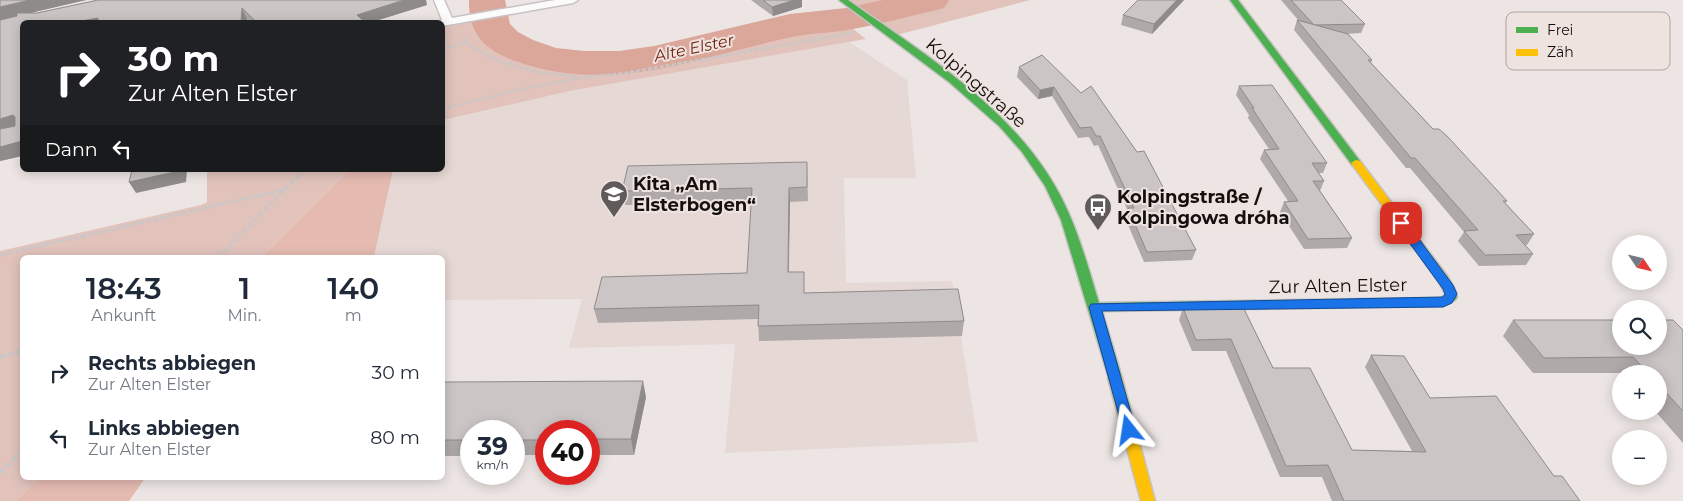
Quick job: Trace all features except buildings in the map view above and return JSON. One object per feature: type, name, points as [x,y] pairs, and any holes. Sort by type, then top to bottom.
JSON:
[{"type":"street","name":"Zur Alten Elster","points":[[1095,307],[1443,302],[1451,297],[1449,288],[1444,280],[1234,0]]},
{"type":"street","name":"Kolpingstraße","points":[[845,2],[946,74],[996,119],[1036,163],[1051,185],[1068,223],[1095,307],[1148,501]]},
{"type":"lane","points":[[439,0],[444,20]]},
{"type":"lane","points":[[445,22],[573,0]]},
{"type":"path","points":[[445,22],[456,26],[465,42],[496,60],[536,72],[585,77]]},
{"type":"path","points":[[445,108],[517,90],[585,77],[625,73],[780,44],[882,28]]},
{"type":"path","points":[[445,49],[465,42]]},
{"type":"path","points":[[220,255],[302,172]]},
{"type":"path","points":[[0,255],[286,189]]},
{"type":"path","points":[[0,357],[20,352]]},
{"type":"path","points":[[0,473],[20,453]]},
{"type":"shaded area","points":[[844,0],[1030,0],[893,36]]},
{"type":"shaded area","points":[[472,17],[488,20],[502,39],[522,51],[547,59],[574,62],[602,63],[656,58],[687,52],[749,35],[843,21],[866,39],[570,91],[445,120],[445,22]]},
{"type":"shaded area","name":"Kita „Am Elsterbogen“","points":[[849,42],[907,80],[916,178],[844,178],[846,283],[952,281],[978,442],[725,453],[735,344],[569,348],[582,299],[445,300],[445,255],[375,255],[393,172],[445,172],[445,120],[570,91]]},
{"type":"shaded area","points":[[207,172],[347,172],[264,255],[20,255],[20,480],[38,480],[16,501],[0,501],[0,251],[201,205],[207,202]]},
{"type":"shaded area","points":[[347,172],[393,172],[374,255],[264,255]]},
{"type":"shaded area","points":[[38,480],[144,480],[129,501],[16,501]]},
{"type":"waterway","name":"Alte Elster","points":[[487,0],[490,24],[498,36],[511,45],[551,60],[584,64],[619,63],[654,58],[790,26],[868,15],[931,0]]},
{"type":"traffic: fast","points":[[843,0],[924,58],[979,102],[1025,150],[1044,176],[1066,220],[1091,294],[1115,378]]},
{"type":"traffic: fast","points":[[1234,0],[1356,163]]},
{"type":"traffic: fast","points":[[1095,307],[1443,302],[1451,297],[1450,292]]},
{"type":"traffic: slow","points":[[1356,163],[1444,280],[1450,292]]},
{"type":"traffic: slow","points":[[1115,378],[1148,501]]},
{"type":"place","name":"Kita „Am Elsterbogen“","points":[[614,218]]},
{"type":"place","name":"Kolpingstraße / Kolpingowa dróha","points":[[1098,231]]},
{"type":"route","points":[[1129,430],[1095,307],[1443,302],[1448,300],[1451,297],[1449,288],[1401,223]]}]
